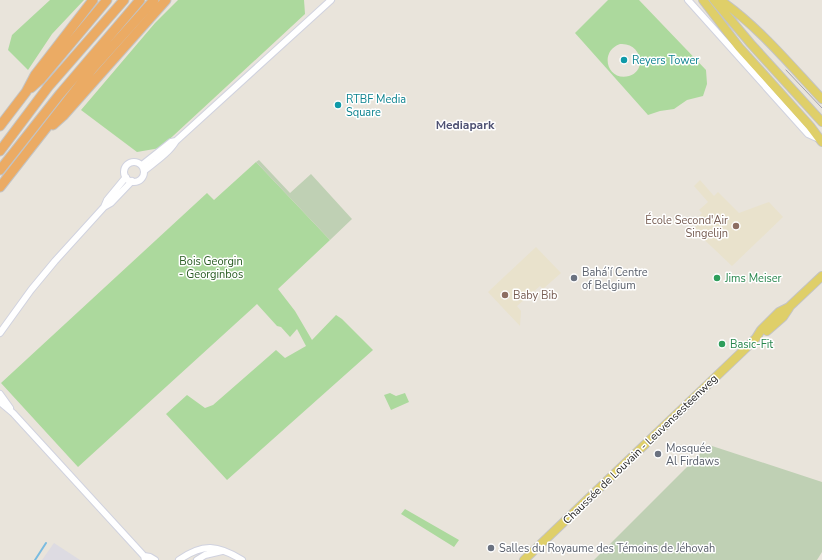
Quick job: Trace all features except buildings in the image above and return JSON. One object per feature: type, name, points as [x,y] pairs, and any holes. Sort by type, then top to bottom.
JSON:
[{"type":"highway","points":[[0,126],[38,77],[93,0]]},
{"type":"highway","points":[[38,77],[107,0]]},
{"type":"highway","points":[[0,150],[48,87],[124,0]]},
{"type":"highway","points":[[0,187],[40,136],[61,114],[66,100],[140,0]]},
{"type":"highway","points":[[66,100],[116,40],[154,0]]},
{"type":"highway","points":[[0,170],[50,106],[66,100],[166,0]]},
{"type":"main road","points":[[703,0],[740,46],[810,126],[820,140]]},
{"type":"main road","points":[[714,0],[751,44],[822,122]]},
{"type":"main road","points":[[720,0],[740,14],[822,99]]},
{"type":"main road","name":"Chaussée de Louvain - Leuvensesteenweg","points":[[524,560],[756,338],[765,333],[784,317],[789,307],[822,276]]},
{"type":"street","points":[[104,207],[111,204],[132,181],[141,179],[143,168],[169,150],[176,141],[331,0]]},
{"type":"street","points":[[688,0],[808,134],[820,140]]},
{"type":"street","points":[[132,181],[126,177],[124,173],[125,168],[129,163],[135,162],[143,168]]},
{"type":"street","points":[[0,333],[31,290],[104,207],[107,200],[126,177]]},
{"type":"street","points":[[0,394],[13,412],[145,558],[150,557],[155,560]]},
{"type":"street","points":[[0,402],[13,412]]},
{"type":"street","points":[[179,560],[194,551],[213,548],[220,548],[242,560]]},
{"type":"street","points":[[197,560],[205,555],[223,551]]},
{"type":"shaded area","name":"École Second'Air Singelijn","points":[[700,180],[714,196],[718,192],[739,213],[769,202],[783,217],[732,266],[693,229],[701,222],[697,218],[702,213],[699,210],[708,202],[694,186]]},
{"type":"shaded area","points":[[536,247],[561,273],[543,289],[540,286],[517,306],[521,311],[520,326],[488,292]]},
{"type":"shaded area","points":[[54,543],[80,560],[42,560]]},
{"type":"green space","points":[[50,0],[84,0],[52,34],[28,70],[8,50],[12,35]]},
{"type":"green space","points":[[178,0],[304,0],[305,14],[160,148],[137,152],[81,110],[155,23]]},
{"type":"green space","points":[[608,0],[639,0],[706,70],[707,84],[703,96],[687,100],[674,109],[648,115],[575,33]],"holes":[[[620,44],[633,47],[637,52],[640,57],[640,63],[639,68],[635,73],[622,77],[611,71],[608,65],[608,59],[609,53],[613,48]]]},
{"type":"green space","points":[[259,160],[290,193],[311,174],[352,219],[330,240],[256,162]]},
{"type":"green space","name":"Bois Georgin - Georginbos","points":[[256,162],[330,240],[278,289],[295,311],[312,340],[336,315],[342,319],[373,350],[227,480],[166,414],[187,395],[205,408],[213,405],[276,350],[285,358],[306,346],[297,329],[290,337],[281,327],[277,326],[257,304],[78,467],[1,383],[207,193],[214,200]]},
{"type":"green space","points":[[390,393],[396,396],[405,393],[409,402],[391,410],[384,395]]},
{"type":"green space","points":[[709,445],[822,482],[822,552],[817,560],[594,560]]},
{"type":"green space","points":[[405,509],[459,540],[454,547],[401,514]]},
{"type":"waterway","points":[[35,560],[46,543]]},
{"type":"tram line","points":[[786,70],[822,108]]},
{"type":"place","name":"Reyers Tower","points":[[624,60]]},
{"type":"place","name":"RTBF Media Square","points":[[338,105]]},
{"type":"place","name":"École Second'Air Singelijn","points":[[736,226]]},
{"type":"place","name":"Bahá’í Centre of Belgium","points":[[574,278]]},
{"type":"place","name":"Jims Meiser","points":[[717,278]]},
{"type":"place","name":"Baby Bib","points":[[505,295]]},
{"type":"place","name":"Basic-Fit","points":[[722,344]]},
{"type":"place","name":"Mosquée Al Firdaws","points":[[658,454]]},
{"type":"place","name":"Salles du Royaume des Témoins de Jéhovah","points":[[491,548]]},
{"type":"district","name":"Mediapark","points":[[465,125]]}]
